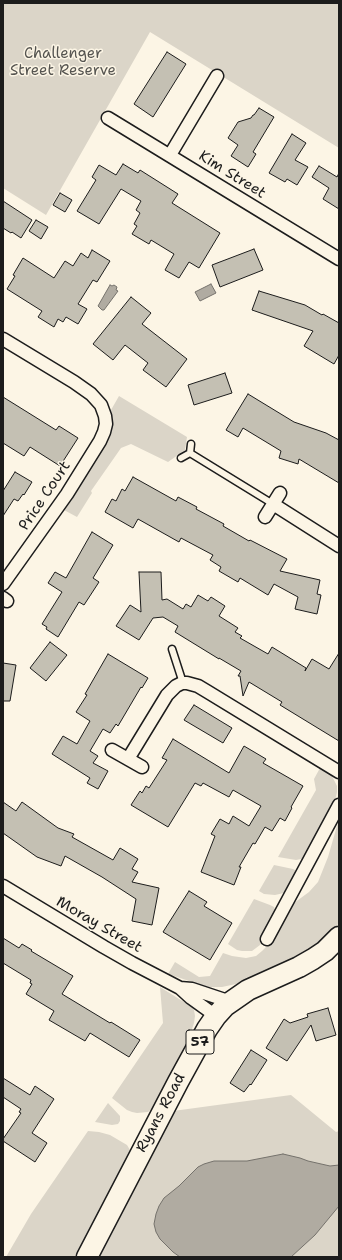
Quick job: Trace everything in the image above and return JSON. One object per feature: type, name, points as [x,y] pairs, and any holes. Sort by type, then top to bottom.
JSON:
[{"type":"main road","name":"Ryans Road","points":[[87,1257],[178,1082],[207,1029],[216,1016],[231,1002],[248,990],[313,959],[325,951],[339,937]]},
{"type":"street","points":[[170,155],[217,76]]},
{"type":"street","name":"Kim Street","points":[[108,118],[339,259]]},
{"type":"street","name":"Price Court","points":[[3,339],[91,394],[101,405],[106,424],[100,441],[67,494],[3,584]]},
{"type":"street","points":[[265,517],[280,493]]},
{"type":"street","points":[[273,504],[339,546]]},
{"type":"street","points":[[128,759],[167,695],[176,686],[183,683],[198,686],[339,772]]},
{"type":"street","points":[[112,750],[142,767]]},
{"type":"street","points":[[267,939],[339,805]]},
{"type":"street","name":"Moray Street","points":[[3,886],[110,950],[180,988],[216,1016]]},
{"type":"street","name":"Moray Street","points":[[180,988],[192,989],[231,1002]]},
{"type":"lane","points":[[190,454],[191,444]]},
{"type":"lane","points":[[181,458],[190,454]]},
{"type":"lane","points":[[190,454],[273,504]]},
{"type":"lane","points":[[172,649],[183,683]]},
{"type":"green space","name":"Challenger Street Reserve","points":[[3,3],[339,3],[339,148],[150,32],[46,215],[3,188]]},
{"type":"green space","points":[[119,396],[187,437],[185,450],[168,462],[131,444],[121,448],[91,491],[92,493],[77,517],[64,510],[111,427],[111,410]]},
{"type":"green space","points":[[320,768],[332,776],[337,786],[336,797],[328,816],[306,858],[296,860],[278,857],[316,790],[314,779]]},
{"type":"green space","points":[[339,819],[339,923],[329,934],[297,957],[236,984],[222,987],[209,987],[168,974],[175,962],[199,977],[210,976],[223,953],[246,958],[256,956],[262,951],[267,946],[290,906],[309,892],[318,882],[328,857]]},
{"type":"green space","points":[[274,865],[293,869],[295,870],[296,874],[287,891],[284,893],[275,895],[264,894],[259,891]]},
{"type":"green space","points":[[254,899],[274,907],[276,912],[260,945],[252,951],[237,950],[228,944]]},
{"type":"green space","points":[[160,987],[192,1007],[195,1016],[194,1023],[179,1063],[153,1108],[148,1112],[132,1112],[127,1110],[112,1098],[163,1023]]},
{"type":"green space","points":[[291,1095],[336,1132],[339,1131],[339,1257],[98,1257],[173,1111]]},
{"type":"green space","points":[[108,1103],[120,1116],[120,1121],[118,1124],[112,1125],[95,1122]]},
{"type":"green space","points":[[88,1131],[110,1135],[127,1145],[130,1150],[128,1158],[78,1257],[6,1257],[31,1214]]},
{"type":"shaded area","points":[[211,284],[216,293],[200,301],[195,292]]},
{"type":"shaded area","points":[[110,285],[117,287],[116,290],[118,291],[104,310],[102,310],[98,306]]},
{"type":"shaded area","points":[[283,1154],[330,1166],[339,1165],[339,1206],[315,1235],[291,1257],[180,1257],[160,1239],[154,1224],[159,1206],[164,1198],[179,1186],[198,1167],[214,1161],[247,1161]]},
{"type":"building","points":[[167,52],[186,64],[153,117],[134,104]]},
{"type":"building","points":[[259,108],[274,117],[253,152],[256,154],[248,167],[231,156],[238,145],[228,138],[238,122],[251,118]]},
{"type":"building","points":[[292,134],[306,143],[295,160],[308,167],[297,185],[287,179],[285,182],[269,173]]},
{"type":"building","points":[[123,164],[138,173],[140,170],[178,194],[172,203],[220,233],[199,268],[189,262],[179,278],[165,270],[174,254],[151,240],[149,244],[132,234],[137,226],[134,224],[140,213],[136,210],[141,201],[121,189],[99,224],[77,211],[96,180],[92,177],[99,165],[116,175]]},
{"type":"building","points":[[319,166],[337,177],[339,173],[339,209],[323,199],[329,188],[312,177]]},
{"type":"building","points":[[60,193],[72,200],[65,212],[53,205]]},
{"type":"building","points":[[3,201],[32,220],[21,238],[3,228]]},
{"type":"building","points":[[36,220],[48,227],[41,239],[29,231]]},
{"type":"building","points":[[254,249],[263,270],[220,287],[212,265]]},
{"type":"building","points":[[92,250],[110,261],[97,282],[93,280],[78,304],[87,309],[78,324],[66,317],[63,322],[58,319],[54,327],[38,317],[42,311],[7,289],[23,258],[54,278],[65,261],[73,266],[81,253],[88,258]]},
{"type":"building","points":[[259,291],[305,305],[339,323],[339,355],[334,364],[304,346],[313,331],[252,310]]},
{"type":"building","points":[[131,297],[151,313],[142,324],[187,359],[166,387],[143,370],[148,363],[125,345],[113,360],[93,344]]},
{"type":"building","points":[[225,373],[232,393],[194,405],[188,385]]},
{"type":"building","points":[[248,394],[294,422],[326,433],[339,440],[339,483],[299,459],[298,464],[279,458],[281,451],[243,428],[238,437],[226,430]]},
{"type":"building","points":[[3,397],[56,430],[59,426],[78,438],[60,466],[30,447],[24,456],[3,443]]},
{"type":"building","points":[[15,472],[32,482],[24,495],[23,494],[18,501],[14,499],[3,516],[3,491]]},
{"type":"building","points":[[133,477],[176,501],[178,497],[197,507],[196,509],[224,524],[223,526],[249,541],[250,540],[287,559],[280,571],[320,580],[317,594],[321,595],[317,614],[295,609],[298,597],[274,584],[268,595],[240,578],[238,582],[219,571],[221,567],[210,560],[213,555],[181,538],[179,542],[138,519],[133,528],[105,512],[112,499],[116,501],[122,489],[125,491]]},
{"type":"building","points":[[92,532],[113,545],[93,578],[99,582],[84,605],[79,602],[58,637],[46,629],[47,627],[42,624],[62,592],[48,583],[55,572],[66,578]]},
{"type":"building","points":[[139,572],[161,572],[162,600],[167,599],[183,609],[186,604],[191,607],[198,595],[208,601],[211,597],[225,606],[219,616],[238,628],[235,632],[242,636],[240,638],[268,654],[272,647],[306,668],[305,671],[312,659],[329,669],[339,653],[339,741],[280,705],[282,702],[249,682],[243,696],[240,676],[238,676],[241,671],[175,632],[178,626],[163,617],[153,618],[139,640],[116,626],[130,605],[141,612]]},
{"type":"building","points":[[50,642],[67,655],[46,681],[30,668]]},
{"type":"building","points":[[108,654],[148,678],[118,726],[116,724],[110,733],[103,729],[90,751],[98,756],[93,763],[108,771],[98,789],[87,783],[90,778],[52,754],[63,736],[77,744],[90,721],[76,712],[87,695],[85,694]]},
{"type":"building","points":[[3,663],[16,665],[10,701],[3,701]]},
{"type":"building","points":[[194,705],[232,728],[223,743],[184,720]]},
{"type":"building","points":[[173,739],[229,773],[244,746],[266,759],[263,763],[303,786],[285,821],[280,818],[272,831],[265,827],[255,844],[253,843],[239,867],[241,867],[234,885],[201,872],[215,836],[211,834],[220,819],[229,824],[233,816],[249,826],[261,806],[233,790],[229,797],[203,783],[201,786],[195,783],[168,827],[131,805],[140,791],[142,793],[146,786],[149,788],[167,760],[162,758]]},
{"type":"building","points":[[3,802],[16,811],[22,802],[58,828],[74,834],[72,837],[113,860],[120,848],[138,859],[132,869],[138,872],[132,882],[159,888],[152,925],[132,921],[136,899],[102,877],[65,856],[61,866],[37,857],[3,833]]},
{"type":"building","points":[[189,891],[207,902],[204,906],[232,923],[210,960],[163,932]]},
{"type":"building","points":[[3,938],[19,948],[22,944],[73,976],[62,994],[140,1040],[129,1057],[90,1033],[85,1041],[49,1020],[54,1011],[26,994],[32,984],[30,983],[31,980],[3,963]]},
{"type":"building","points":[[328,1008],[336,1035],[316,1041],[311,1025],[287,1061],[266,1048],[284,1019],[290,1023],[308,1017],[307,1014]]},
{"type":"building","points":[[251,1050],[267,1060],[251,1085],[250,1084],[244,1092],[230,1083]]},
{"type":"building","points":[[3,1078],[30,1095],[35,1086],[54,1099],[32,1133],[47,1143],[35,1162],[3,1141],[21,1113],[19,1112],[21,1109],[3,1097]]}]
